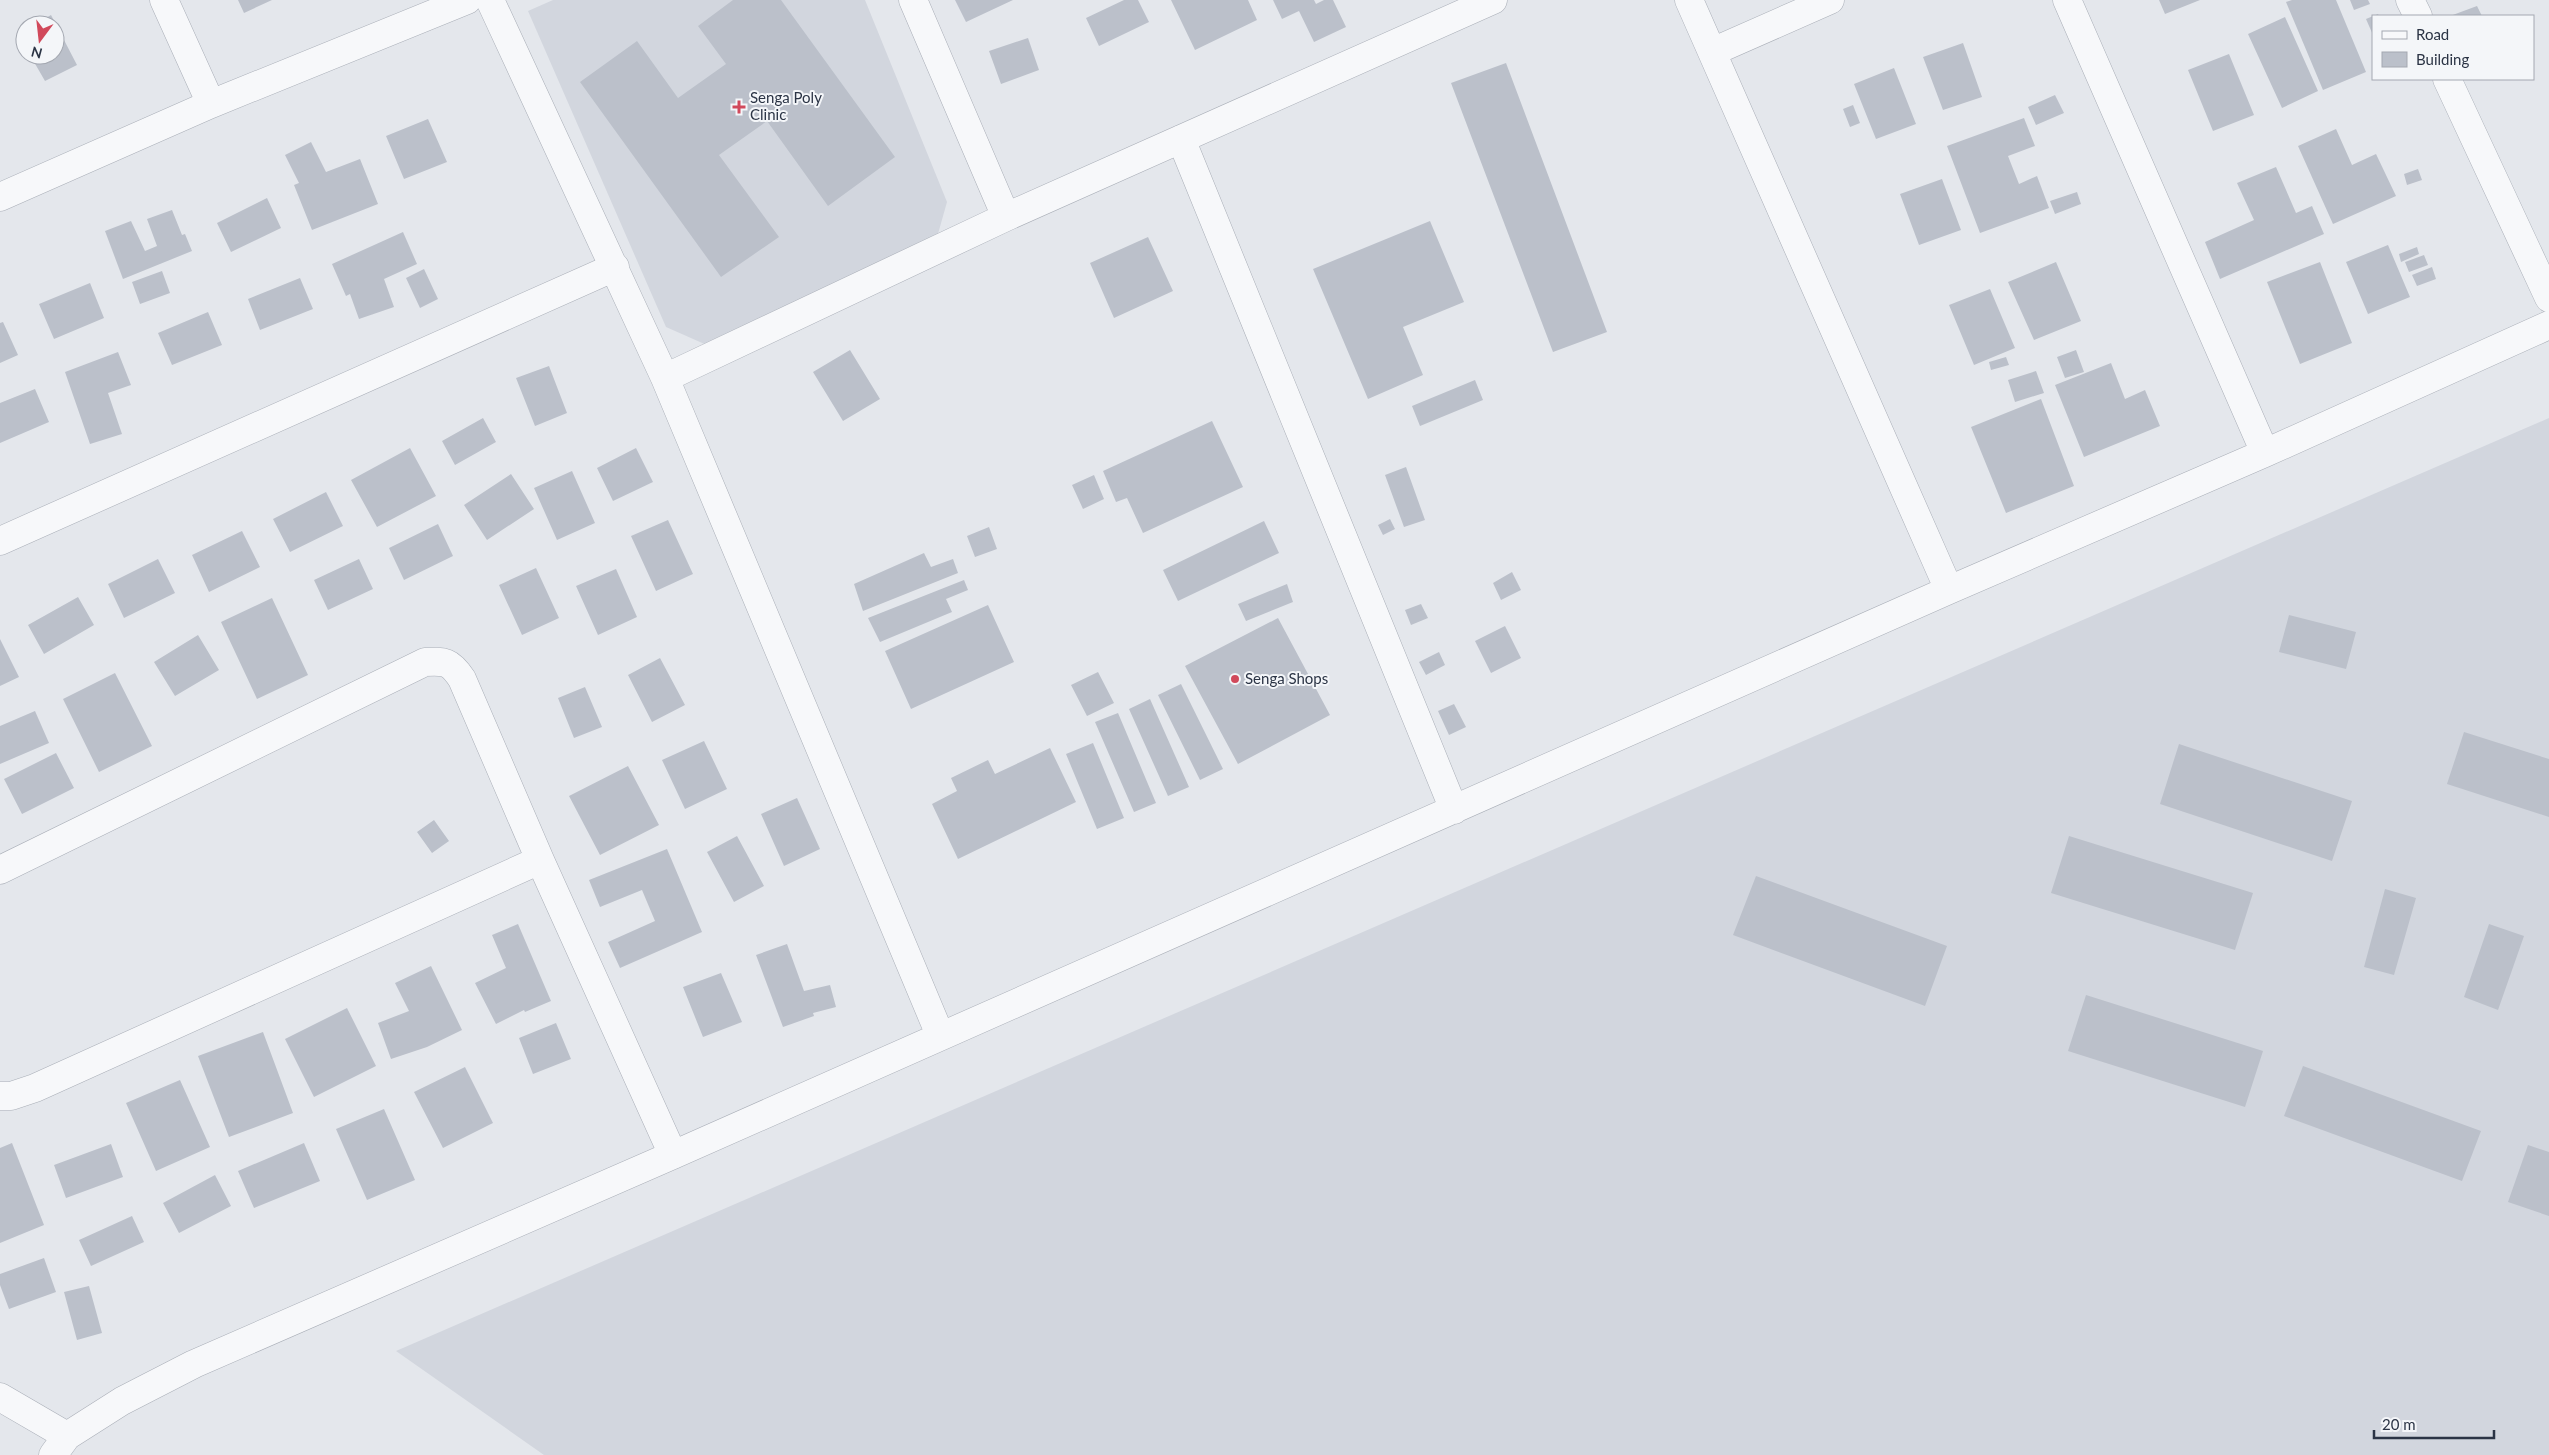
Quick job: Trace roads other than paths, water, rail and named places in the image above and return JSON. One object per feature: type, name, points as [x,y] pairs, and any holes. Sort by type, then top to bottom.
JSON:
[{"type":"street","points":[[164,0],[211,104]]},
{"type":"street","points":[[0,196],[211,104],[467,0]]},
{"type":"street","points":[[490,0],[666,378],[940,1035]]},
{"type":"street","points":[[913,0],[1006,217]]},
{"type":"street","points":[[666,378],[1006,217],[1493,0]]},
{"type":"street","points":[[1689,0],[1949,590]]},
{"type":"street","points":[[1712,52],[1830,0]]},
{"type":"street","points":[[2067,0],[2265,453]]},
{"type":"street","points":[[2410,0],[2418,15]]},
{"type":"street","points":[[2447,80],[2549,298]]},
{"type":"street","points":[[1181,139],[1454,810]]},
{"type":"street","points":[[0,541],[615,267]]},
{"type":"street","points":[[0,1397],[60,1445],[122,1401],[194,1364],[673,1155],[940,1035],[1454,810],[1949,590],[2265,453],[2549,325]]},
{"type":"street","points":[[0,870],[425,662],[442,662],[454,667],[462,679],[540,860],[673,1155]]},
{"type":"street","points":[[0,1096],[11,1096],[34,1088],[540,860]]},
{"type":"place","name":"Senga Poly Clinic","points":[[739,107]]},
{"type":"place","name":"Senga Shops","points":[[1235,679]]}]
